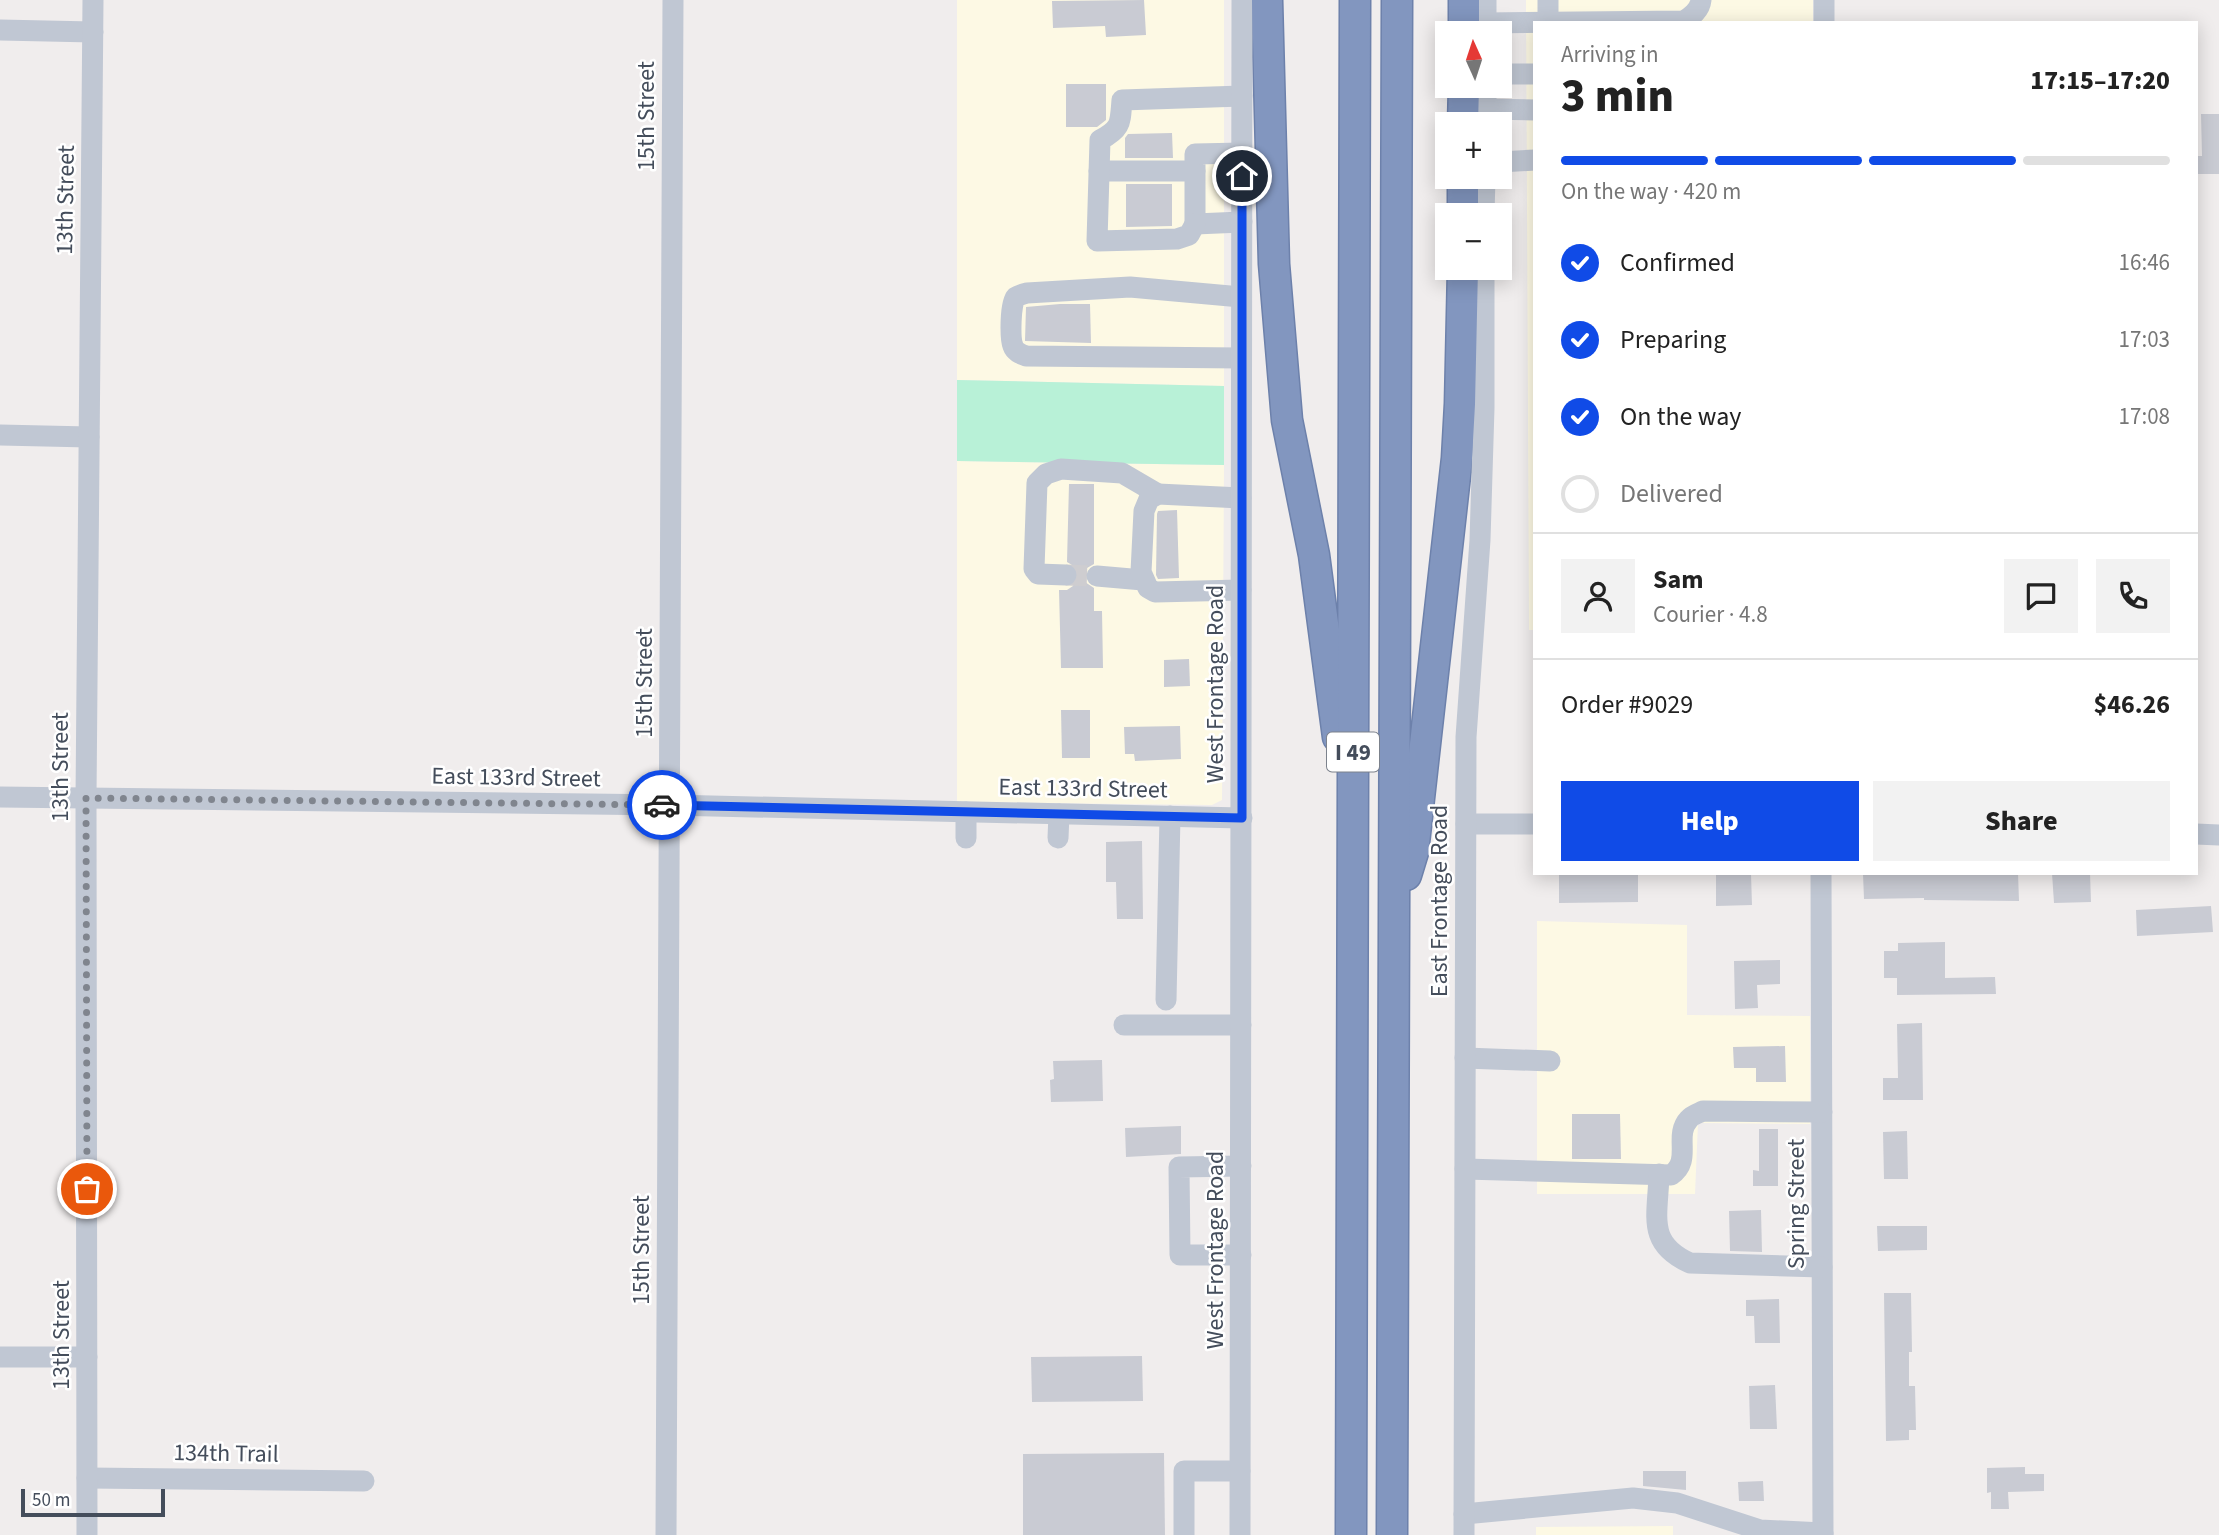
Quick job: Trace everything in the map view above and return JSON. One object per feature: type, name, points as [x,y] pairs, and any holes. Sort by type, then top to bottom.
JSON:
[{"type":"highway","points":[[1267,0],[1274,264],[1287,420],[1314,555],[1353,857]]},
{"type":"highway","name":"I 49","points":[[1351,1535],[1355,0]]},
{"type":"highway","name":"I 49","points":[[1392,1535],[1397,0]]},
{"type":"highway","points":[[1464,0],[1474,21]]},
{"type":"highway","points":[[1393,919],[1413,852],[1449,539],[1460,404],[1463,280]]},
{"type":"street","name":"13th Street","points":[[87,1535],[86,798],[93,0]]},
{"type":"street","name":"15th Street","points":[[666,1535],[673,0]]},
{"type":"street","name":"West Frontage Road","points":[[1240,1535],[1242,0]]},
{"type":"street","points":[[1481,21],[1486,0]]},
{"type":"street","points":[[1548,0],[1548,21]]},
{"type":"street","points":[[1684,21],[1694,15],[1701,0]]},
{"type":"street","points":[[1824,0],[1824,21]]},
{"type":"street","points":[[1512,27],[1533,25]]},
{"type":"street","points":[[0,30],[93,32]]},
{"type":"street","points":[[1512,74],[1533,74]]},
{"type":"street","points":[[1242,96],[1122,100],[1120,124],[1114,132],[1100,140],[1097,241],[1177,239],[1189,235],[1195,224],[1195,154],[1242,153]]},
{"type":"street","points":[[1512,114],[1533,110]]},
{"type":"street","points":[[1512,162],[1533,160]]},
{"type":"street","points":[[1099,171],[1195,171]]},
{"type":"street","points":[[1195,224],[1242,222]]},
{"type":"street","name":"East Frontage Road","points":[[1464,1524],[1466,737],[1480,540],[1484,280]]},
{"type":"street","points":[[1241,297],[1130,287],[1027,293],[1018,295],[1012,311],[1012,346],[1026,356],[1241,358]]},
{"type":"street","points":[[0,435],[89,437]]},
{"type":"street","points":[[1066,575],[1038,574],[1034,569],[1037,483],[1046,474],[1061,469],[1122,473],[1158,494],[1241,498]]},
{"type":"street","points":[[1158,494],[1149,499],[1143,511],[1141,572],[1147,588],[1155,592],[1241,590]]},
{"type":"street","points":[[1097,576],[1143,580]]},
{"type":"street","name":"East 133rd Street","points":[[0,797],[670,805],[1242,818]]},
{"type":"street","points":[[966,812],[967,838]]},
{"type":"street","points":[[1058,838],[1059,814]]},
{"type":"street","points":[[1166,1000],[1170,816]]},
{"type":"street","points":[[1466,824],[1533,824]]},
{"type":"street","points":[[2198,834],[2219,835]]},
{"type":"street","name":"Spring Street","points":[[1821,875],[1823,1534]]},
{"type":"street","points":[[1124,1025],[1241,1024]]},
{"type":"street","points":[[1465,1058],[1550,1061]]},
{"type":"street","points":[[1465,1169],[1671,1175],[1679,1169],[1683,1128],[1689,1118],[1703,1111],[1822,1112]]},
{"type":"street","points":[[1241,1166],[1179,1167],[1181,1255],[1241,1255]]},
{"type":"street","points":[[1659,1174],[1658,1233],[1662,1244],[1675,1256],[1690,1263],[1822,1267]]},
{"type":"street","points":[[0,1357],[87,1357]]},
{"type":"street","points":[[1184,1535],[1184,1471],[1240,1471]]},
{"type":"street","name":"134th Trail","points":[[88,1478],[364,1481]]},
{"type":"street","points":[[1464,1524],[1633,1498],[1677,1503],[1760,1530],[1823,1534]]},
{"type":"shaded area","points":[[957,0],[1224,0],[1224,386],[957,380]]},
{"type":"shaded area","points":[[1526,0],[1813,0],[1813,21],[1533,21],[1533,630],[1529,630]]},
{"type":"shaded area","points":[[957,461],[1224,465],[1222,800],[1212,805],[957,802]]},
{"type":"shaded area","points":[[1537,921],[1687,925],[1687,1015],[1810,1016],[1810,1124],[1698,1123],[1695,1194],[1537,1194]]},
{"type":"shaded area","points":[[1673,1526],[1673,1535],[1536,1535],[1536,1527]]},
{"type":"green space","points":[[957,380],[1224,386],[1224,465],[957,461]]},
{"type":"building","points":[[1144,0],[1146,35],[1106,37],[1105,26],[1053,28],[1052,1]]},
{"type":"building","points":[[1066,84],[1106,84],[1106,120],[1097,127],[1066,127]]},
{"type":"building","points":[[2201,114],[2219,114],[2219,174],[2198,174],[2198,156],[2202,156]]},
{"type":"building","points":[[1172,133],[1173,158],[1125,158],[1125,138],[1128,134]]},
{"type":"building","points":[[1126,184],[1172,184],[1172,226],[1126,227]]},
{"type":"building","points":[[1090,304],[1091,343],[1025,341],[1026,307]]},
{"type":"building","points":[[1069,484],[1094,484],[1094,564],[1087,568],[1084,576],[1085,582],[1094,588],[1094,611],[1102,611],[1103,668],[1061,668],[1059,590],[1067,590],[1073,586],[1079,576],[1077,568],[1067,562]]},
{"type":"building","points":[[1177,510],[1179,578],[1158,579],[1157,514],[1158,511]]},
{"type":"building","points":[[1189,659],[1190,686],[1164,687],[1164,660]]},
{"type":"building","points":[[1061,710],[1090,710],[1090,758],[1062,758]]},
{"type":"building","points":[[1180,726],[1181,759],[1135,761],[1134,754],[1125,754],[1124,727]]},
{"type":"building","points":[[1142,841],[1143,919],[1117,919],[1116,882],[1106,882],[1106,842]]},
{"type":"building","points":[[1559,875],[1638,875],[1638,902],[1559,903]]},
{"type":"building","points":[[1716,875],[1751,875],[1752,905],[1716,906]]},
{"type":"building","points":[[1863,875],[2018,875],[2019,901],[1864,899]]},
{"type":"building","points":[[2052,875],[2090,875],[2091,902],[2054,903]]},
{"type":"building","points":[[2211,906],[2213,932],[2137,936],[2136,910]]},
{"type":"building","points":[[1945,942],[1945,978],[1995,977],[1996,994],[1897,995],[1897,978],[1884,978],[1884,951],[1898,951],[1898,943]]},
{"type":"building","points":[[1780,960],[1780,984],[1757,985],[1758,1008],[1735,1009],[1734,961]]},
{"type":"building","points":[[1922,1023],[1923,1100],[1883,1100],[1883,1078],[1898,1078],[1897,1024]]},
{"type":"building","points":[[1785,1046],[1786,1082],[1756,1082],[1756,1068],[1734,1068],[1733,1047]]},
{"type":"building","points":[[1102,1060],[1103,1101],[1051,1102],[1053,1061]]},
{"type":"building","points":[[1572,1114],[1620,1114],[1621,1159],[1572,1159]]},
{"type":"building","points":[[1181,1126],[1181,1154],[1126,1157],[1125,1128]]},
{"type":"building","points":[[1759,1129],[1778,1129],[1778,1186],[1753,1186],[1753,1170],[1759,1171]]},
{"type":"building","points":[[1907,1131],[1908,1179],[1884,1179],[1883,1132]]},
{"type":"building","points":[[1761,1210],[1762,1252],[1730,1251],[1729,1211]]},
{"type":"building","points":[[1877,1226],[1927,1226],[1927,1250],[1878,1251]]},
{"type":"building","points":[[1884,1293],[1911,1293],[1912,1352],[1909,1352],[1909,1386],[1915,1386],[1916,1430],[1909,1430],[1909,1440],[1886,1441]]},
{"type":"building","points":[[1779,1299],[1780,1343],[1755,1343],[1754,1316],[1746,1316],[1746,1300]]},
{"type":"building","points":[[1142,1356],[1143,1401],[1032,1402],[1031,1357]]},
{"type":"building","points":[[1775,1385],[1777,1429],[1750,1429],[1749,1386]]},
{"type":"building","points":[[1164,1453],[1165,1535],[1023,1535],[1023,1454]]},
{"type":"building","points":[[2025,1467],[2025,1474],[2044,1474],[2044,1491],[2008,1492],[2009,1509],[1991,1509],[1991,1492],[1987,1493],[1987,1468]]},
{"type":"building","points":[[1643,1471],[1686,1471],[1686,1490],[1643,1486]]},
{"type":"building","points":[[1763,1481],[1764,1501],[1739,1501],[1738,1482]]},
{"type":"tunnel","points":[[1066,575],[1097,576]]},
{"type":"way so far","points":[[87,1189],[86,798],[662,805]]},
{"type":"route","points":[[662,805],[1242,818],[1242,176]]}]
